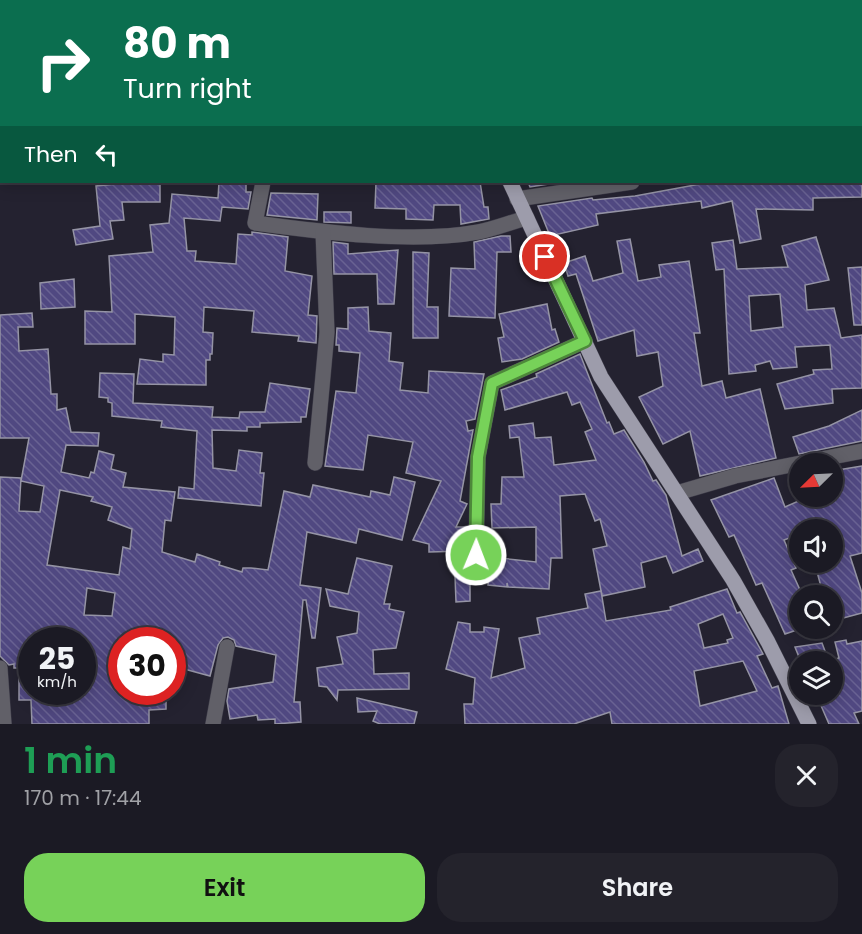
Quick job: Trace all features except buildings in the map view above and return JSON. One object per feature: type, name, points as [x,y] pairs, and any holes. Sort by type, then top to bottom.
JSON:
[{"type":"main road","points":[[510,183],[602,377],[677,493],[768,642],[809,724]]},
{"type":"street","points":[[263,183],[255,223],[323,232],[426,236],[477,232],[526,218]]},
{"type":"street","points":[[517,199],[625,183]]},
{"type":"street","points":[[315,463],[327,332],[323,232]]},
{"type":"street","points":[[476,555],[478,457],[492,383],[585,341]]},
{"type":"street","points":[[677,493],[735,476],[862,451]]},
{"type":"street","points":[[213,724],[227,647]]},
{"type":"street","points":[[0,668],[4,724]]},
{"type":"route","points":[[476,555],[475,498],[478,457],[492,383],[537,365],[585,341],[545,257]]}]
